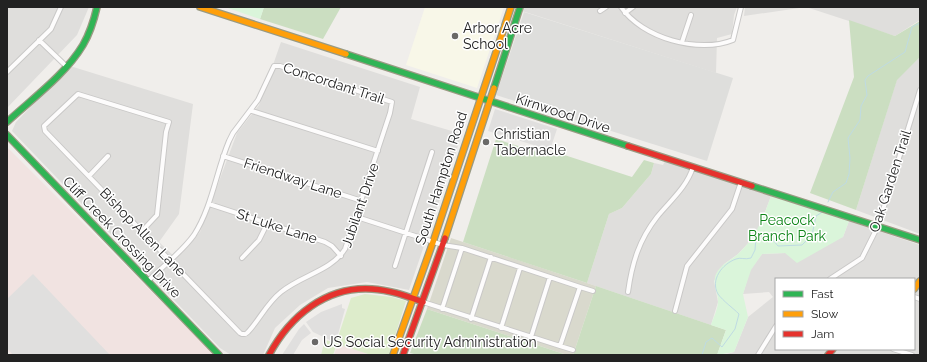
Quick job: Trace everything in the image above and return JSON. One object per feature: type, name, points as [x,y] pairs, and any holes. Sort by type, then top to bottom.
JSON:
[{"type":"street","points":[[7,72],[51,29],[61,7]]},
{"type":"street","points":[[7,122],[66,66],[80,50],[89,33],[97,7]]},
{"type":"street","name":"Kirnwood Drive","points":[[200,7],[489,102],[920,240]]},
{"type":"street","name":"South Hampton Road","points":[[393,355],[434,242],[511,7]]},
{"type":"street","name":"South Hampton Road","points":[[403,355],[443,245],[520,7]]},
{"type":"street","points":[[600,11],[606,7]]},
{"type":"street","points":[[621,7],[625,13],[646,30],[663,37],[692,45],[723,43],[733,40],[736,33],[741,7]]},
{"type":"street","points":[[625,13],[633,7]]},
{"type":"street","points":[[682,42],[691,15]]},
{"type":"street","points":[[39,40],[66,66]]},
{"type":"street","name":"Concordant Trail","points":[[252,111],[266,86],[273,67],[276,65],[392,102]]},
{"type":"street","name":"Oak Garden Trail","points":[[832,278],[862,258],[878,226],[920,90]]},
{"type":"street","name":"Bishop Allen Lane","points":[[142,230],[157,215],[166,132],[169,122],[78,94],[44,126],[45,131],[240,333],[246,334]]},
{"type":"street","name":"Jubilant Drive","points":[[246,334],[263,311],[282,291],[306,275],[331,264],[341,256],[347,246],[357,217],[392,102]]},
{"type":"street","points":[[148,281],[193,236],[209,204],[223,156],[233,133],[252,111],[378,151]]},
{"type":"street","name":"Cliff Creek Crossing Drive","points":[[7,135],[219,355]]},
{"type":"street","points":[[395,266],[432,152]]},
{"type":"street","points":[[89,176],[108,156]]},
{"type":"street","name":"Friendway Lane","points":[[223,156],[362,200]]},
{"type":"street","points":[[628,292],[634,261],[641,241],[656,218],[687,181],[693,167]]},
{"type":"street","points":[[675,311],[687,266],[732,209],[741,182]]},
{"type":"street","name":"St Luke Lane","points":[[209,204],[325,242],[332,246],[341,256]]},
{"type":"street","points":[[357,217],[443,245],[462,248],[491,257],[520,268],[593,291]]},
{"type":"street","points":[[242,258],[259,240],[267,224]]},
{"type":"street","points":[[442,309],[462,248]]},
{"type":"street","points":[[471,319],[491,257]]},
{"type":"street","points":[[501,328],[520,268]]},
{"type":"street","points":[[531,337],[550,277]]},
{"type":"street","points":[[560,346],[580,287]]},
{"type":"street","points":[[269,355],[281,333],[293,320],[308,308],[330,296],[365,289],[380,290],[414,299],[471,319],[573,350]]},
{"type":"street","points":[[758,355],[775,328]]},
{"type":"street","points":[[896,350],[912,355]]},
{"type":"shaded area","points":[[7,7],[89,7],[77,35],[7,108]]},
{"type":"shaded area","name":"Arbor Acre School","points":[[425,7],[504,7],[477,88],[406,65]]},
{"type":"shaded area","points":[[523,7],[737,7],[734,15],[732,34],[717,38],[716,73],[522,11]]},
{"type":"shaded area","points":[[745,7],[806,7],[744,16]]},
{"type":"shaded area","points":[[806,7],[920,7],[920,20],[895,36]]},
{"type":"shaded area","points":[[524,12],[733,78],[707,161],[496,95]]},
{"type":"shaded area","points":[[281,42],[420,87],[411,119],[462,134],[409,290],[367,282],[328,288],[300,305],[275,328],[263,355],[231,355],[220,348],[12,131],[16,122],[70,66],[193,104],[179,214],[159,242],[176,258],[200,232],[237,133],[259,105]]},
{"type":"shaded area","points":[[920,57],[920,234],[856,210],[897,79]]},
{"type":"shaded area","points":[[495,109],[557,129],[550,150],[488,131]]},
{"type":"shaded area","points":[[7,147],[215,355],[12,355],[7,350]]},
{"type":"shaded area","points":[[665,161],[771,196],[759,228],[752,239],[738,254],[724,264],[714,281],[718,302],[711,325],[587,283],[609,214],[622,208],[651,174],[654,163],[663,165]]},
{"type":"shaded area","points":[[849,221],[920,245],[920,355],[723,355],[734,352],[748,317],[773,297],[769,292],[743,294],[750,270],[762,254],[785,253],[843,237]]},
{"type":"shaded area","points":[[451,238],[596,286],[573,355],[567,355],[427,309]]},
{"type":"shaded area","points":[[33,274],[110,355],[13,355],[7,348],[7,299]]},
{"type":"shaded area","points":[[342,304],[342,308],[345,309],[337,338],[334,337],[332,341],[313,332],[306,322],[321,312]]},
{"type":"shaded area","points":[[304,324],[311,333],[302,340],[293,355],[282,355],[299,329]]},
{"type":"shaded area","points":[[338,344],[371,355],[334,355]]},
{"type":"green space","points":[[225,7],[264,7],[260,19]]},
{"type":"green space","points":[[264,7],[341,7],[323,39],[260,19]]},
{"type":"green space","points":[[849,20],[895,36],[920,21],[920,57],[897,80],[856,210],[810,193],[854,77]]},
{"type":"green space","points":[[496,139],[549,156],[552,151],[632,177],[644,160],[654,163],[651,174],[622,208],[609,214],[587,283],[463,242]]},
{"type":"green space","name":"Peacock Branch Park","points":[[771,196],[849,221],[843,237],[797,263],[785,253],[762,254],[751,270],[743,294],[748,317],[734,352],[717,355],[726,330],[711,325],[718,304],[715,281],[716,274],[720,268],[738,254],[750,241],[762,220]]},
{"type":"green space","points":[[596,286],[726,330],[717,355],[573,355]]},
{"type":"green space","points":[[365,294],[392,297],[406,301],[389,355],[371,355],[337,344],[333,355],[321,355],[325,340],[336,343],[351,298]]},
{"type":"green space","points":[[427,309],[567,355],[418,355],[410,353]]},
{"type":"waterway","points":[[828,202],[833,192],[846,183],[849,174],[850,158],[848,138],[860,120],[861,106],[867,95],[865,80],[868,76],[905,52],[912,27],[920,23]]},
{"type":"waterway","points":[[702,355],[706,342],[712,338],[722,347],[735,329],[739,314],[720,297],[716,289],[716,278],[722,269],[731,261],[736,259],[751,258],[755,250],[756,237],[768,234],[778,246],[802,245],[812,235],[816,216],[824,211]]},
{"type":"traffic: fast","points":[[7,122],[48,86],[76,56],[88,36],[97,7]]},
{"type":"traffic: fast","points":[[494,88],[520,7]]},
{"type":"traffic: fast","points":[[346,54],[628,146]]},
{"type":"traffic: fast","points":[[7,135],[219,355]]},
{"type":"traffic: fast","points":[[752,186],[920,240]]},
{"type":"traffic: slow","points":[[200,7],[346,54]]},
{"type":"traffic: slow","points":[[393,355],[433,242],[511,7]]},
{"type":"traffic: slow","points":[[445,238],[494,88]]},
{"type":"traffic: slow","points":[[915,288],[920,281]]},
{"type":"traffic: jam","points":[[628,146],[752,186]]},
{"type":"traffic: jam","points":[[403,355],[445,238]]},
{"type":"traffic: jam","points":[[269,355],[287,328],[299,316],[311,306],[325,298],[339,293],[355,289],[372,289],[398,294],[423,302]]},
{"type":"traffic: jam","points":[[828,355],[832,350]]},
{"type":"place","name":"Arbor Acre School","points":[[455,36]]},
{"type":"place","name":"Christian Tabernacle","points":[[486,142]]},
{"type":"place","name":"US Social Security Administration","points":[[315,342]]}]
